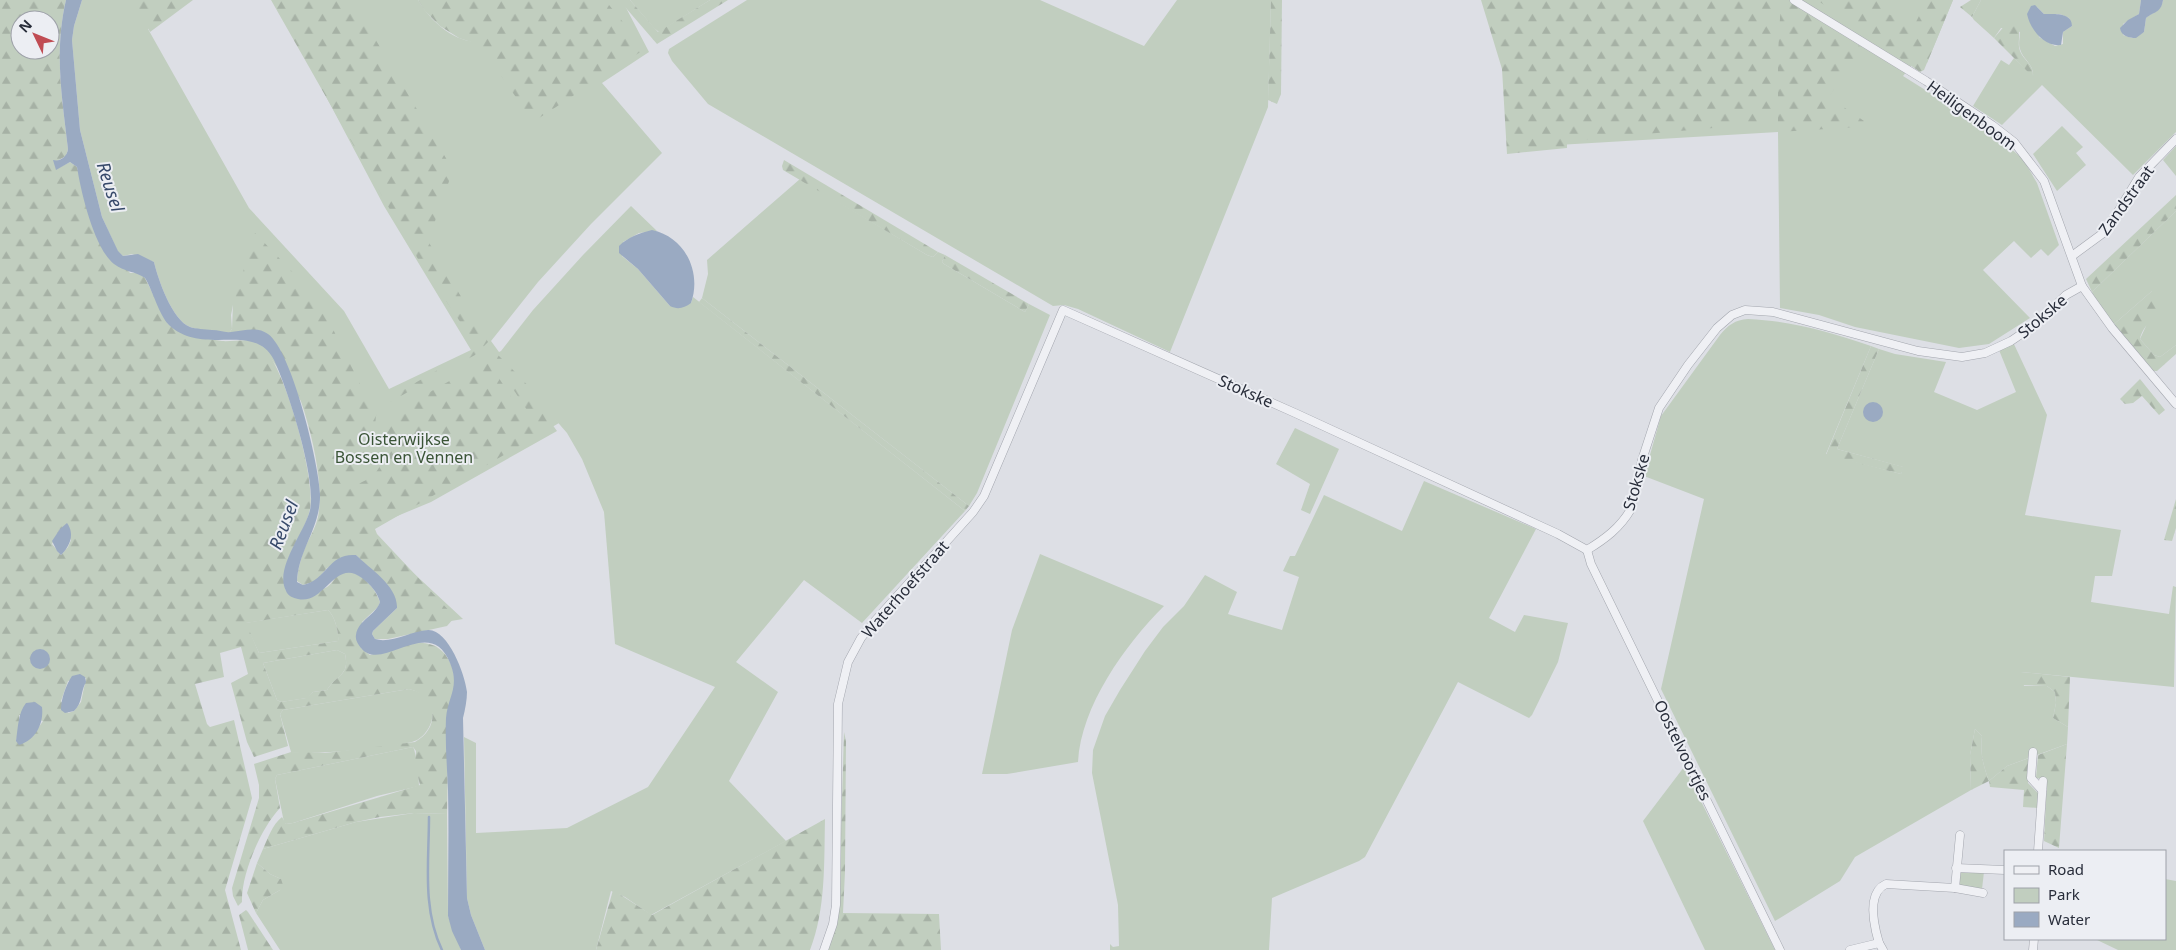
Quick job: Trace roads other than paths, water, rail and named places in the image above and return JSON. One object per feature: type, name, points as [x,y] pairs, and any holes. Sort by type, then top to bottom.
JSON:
[{"type":"street","name":"Heiligenboom","points":[[1794,0],[1926,82],[1992,125],[2014,142],[2044,181],[2082,286],[2101,314],[2176,404]]},
{"type":"street","name":"Zandstraat","points":[[2072,256],[2106,232],[2139,177],[2176,139]]},
{"type":"street","name":"Stokske","points":[[1062,310],[1295,413],[1558,534],[1587,550],[1610,534],[1624,521],[1630,509],[1653,424],[1663,400],[1717,328],[1732,315],[1745,310],[1773,312],[1918,351],[1956,357],[1970,356],[1992,351],[2019,336],[2036,324],[2066,295],[2082,286]]},
{"type":"street","name":"Waterhoefstraat","points":[[824,950],[833,924],[836,905],[838,704],[848,662],[861,638],[873,623],[973,512],[984,496],[1062,310]]},
{"type":"street","name":"Oostelvoortjes","points":[[1587,550],[1592,564],[1780,950]]},
{"type":"street","points":[[2033,752],[2031,778],[2042,790]]},
{"type":"street","points":[[2038,850],[2043,781]]},
{"type":"street","points":[[1955,888],[1960,835]]},
{"type":"street","points":[[1956,868],[2004,870]]},
{"type":"street","points":[[1850,950],[1881,947],[1873,915],[1875,894],[1879,887],[1886,884],[1955,888],[1963,891],[1983,893]]},
{"type":"water","points":[[66,0],[82,0],[72,40],[80,130],[102,217],[118,251],[123,256],[138,254],[154,262],[167,298],[183,323],[192,328],[226,332],[259,330],[268,334],[277,345],[286,362],[303,409],[315,459],[320,494],[317,517],[301,559],[297,582],[303,585],[311,582],[318,578],[339,558],[347,555],[356,555],[382,578],[393,592],[396,600],[397,608],[373,631],[372,634],[375,639],[394,639],[428,630],[435,632],[449,644],[459,664],[467,692],[463,718],[467,898],[471,915],[485,950],[461,950],[452,931],[448,916],[446,718],[454,685],[453,671],[450,663],[441,649],[431,643],[419,643],[381,654],[370,654],[361,648],[356,639],[357,630],[363,621],[375,611],[380,602],[371,586],[353,573],[344,573],[316,595],[307,599],[294,598],[287,593],[283,582],[284,572],[287,561],[307,519],[311,496],[300,435],[280,374],[274,360],[265,349],[254,343],[241,340],[197,338],[182,334],[169,325],[165,321],[145,278],[114,264],[100,246],[85,204],[77,167],[70,162],[56,170],[53,160],[63,158],[68,149],[60,74],[62,19]]},
{"type":"water","points":[[2141,0],[2163,0],[2159,10],[2146,18],[2144,32],[2136,38],[2128,37],[2122,33],[2120,28],[2128,20],[2139,14]]},
{"type":"water","points":[[2035,5],[2044,14],[2066,16],[2071,21],[2072,26],[2063,32],[2061,45],[2055,45],[2044,40],[2031,25],[2027,14],[2031,6]]},
{"type":"water","points":[[652,230],[674,240],[688,258],[692,268],[694,291],[691,303],[686,306],[678,308],[670,306],[638,269],[619,253],[619,246],[626,240]]},
{"type":"water","points":[[1873,402],[1880,405],[1883,412],[1880,419],[1873,422],[1866,419],[1863,412],[1866,405]]},
{"type":"water","points":[[67,523],[71,536],[67,548],[61,555],[52,541],[60,529]]},
{"type":"water","points":[[40,649],[47,652],[50,659],[47,666],[40,669],[33,666],[30,659],[33,652]]},
{"type":"water","points":[[80,674],[85,677],[86,682],[79,704],[74,711],[65,713],[61,710],[66,688],[72,676]]},
{"type":"water","points":[[35,702],[42,707],[40,725],[30,739],[19,745],[16,741],[21,711],[26,703]]},
{"type":"waterway","points":[[429,817],[429,902],[436,934],[442,950]]},
{"type":"water label","name":"Reusel","points":[[110,187]]},
{"type":"water label","name":"Reusel","points":[[284,525]]},
{"type":"park label","name":"Oisterwijkse Bossen en Vennen","points":[[404,448]]}]
